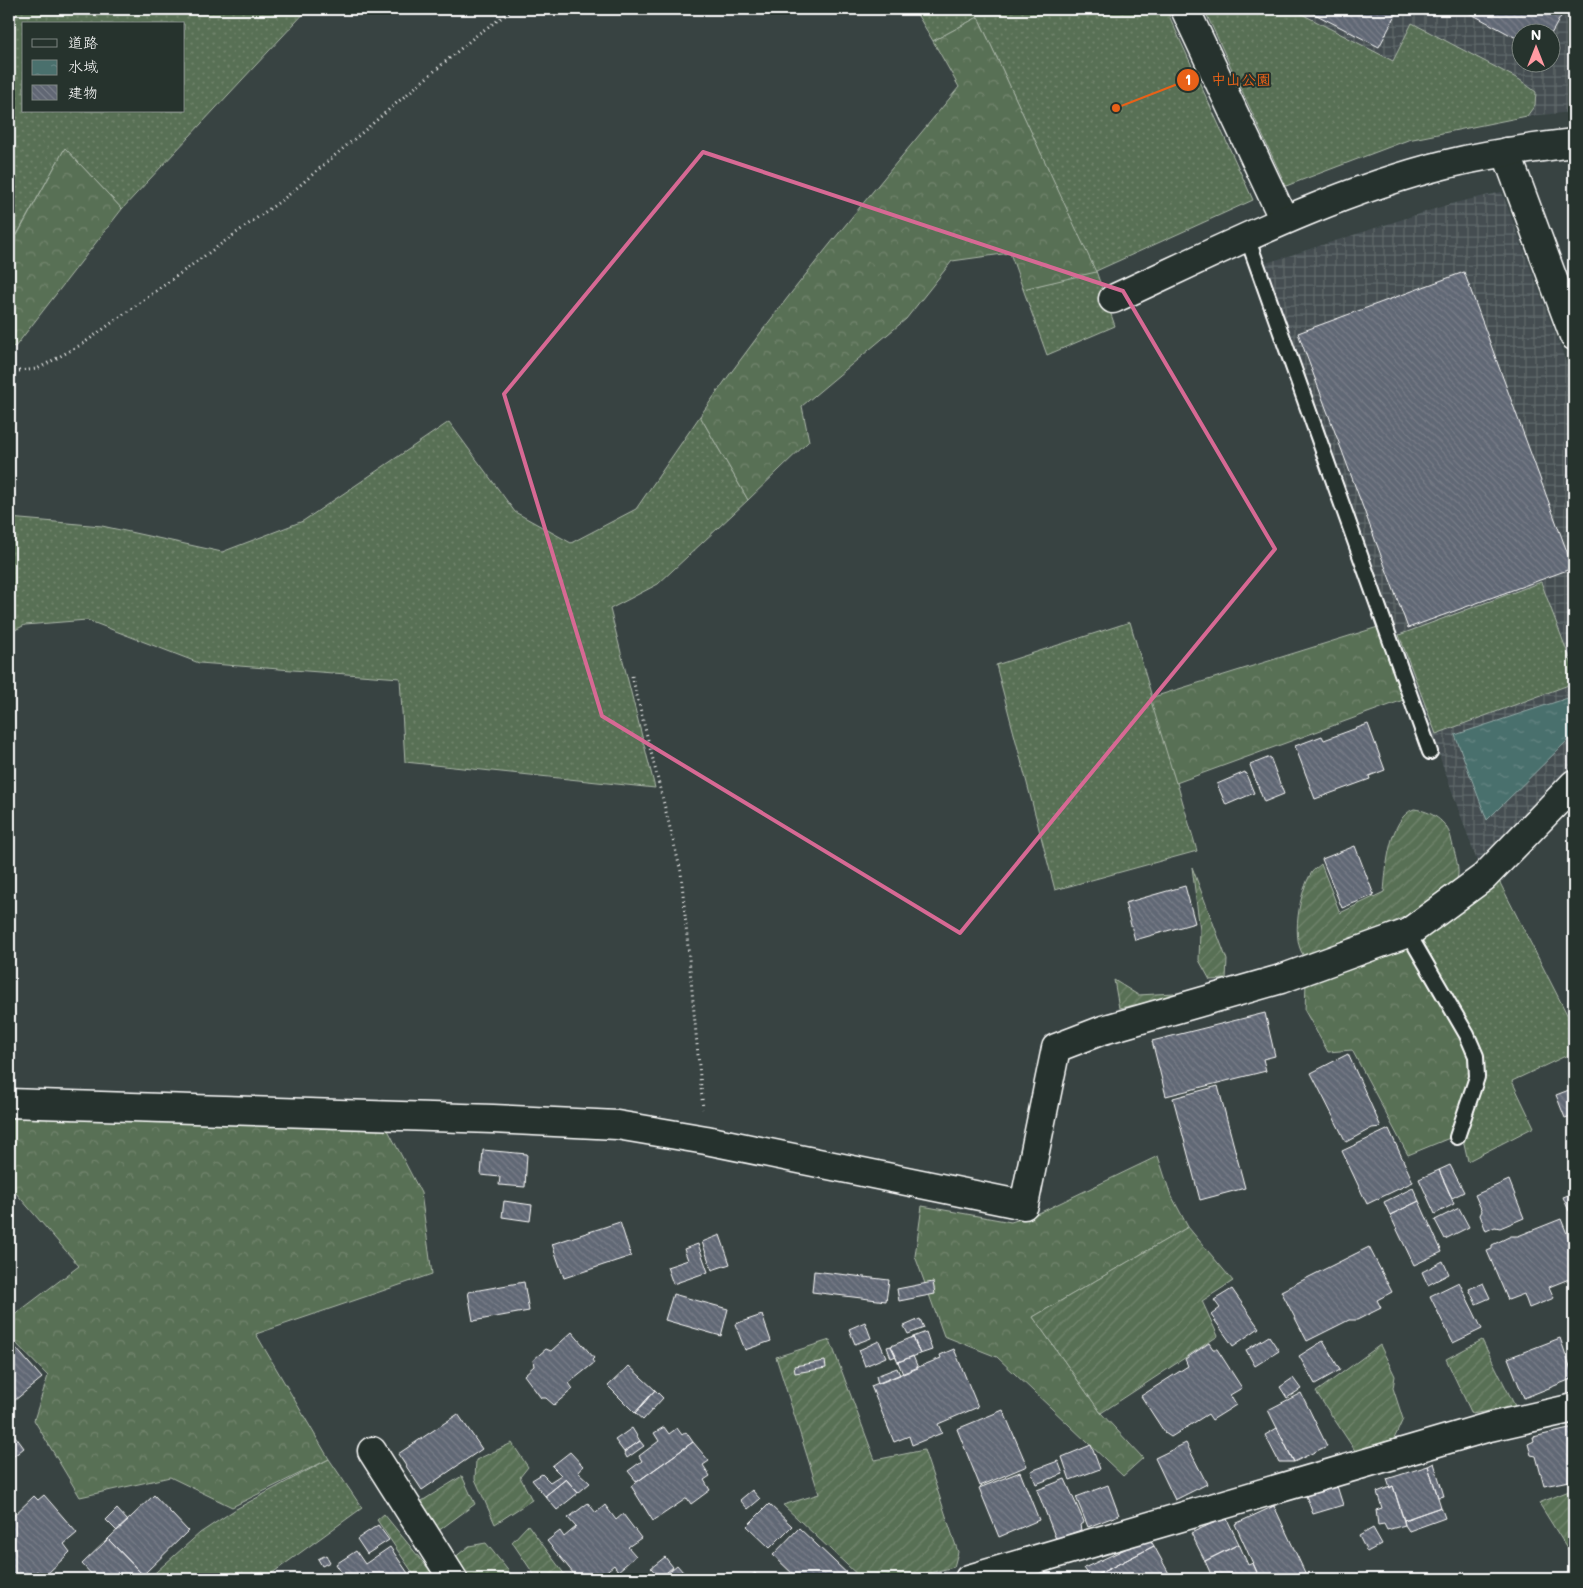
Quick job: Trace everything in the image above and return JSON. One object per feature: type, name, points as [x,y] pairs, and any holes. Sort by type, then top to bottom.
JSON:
[{"type":"street","points":[[1185,9],[1284,220]]},
{"type":"street","points":[[1113,299],[1284,220],[1386,182],[1446,164],[1506,152],[1574,143]]},
{"type":"street","points":[[1506,152],[1574,336]]},
{"type":"street","points":[[9,1102],[502,1119],[617,1126],[706,1140],[1024,1205],[1056,1048],[1103,1030],[1281,979],[1408,934],[1484,877],[1574,784]]},
{"type":"street","points":[[969,1579],[1002,1575],[1489,1427],[1574,1408]]},
{"type":"street","points":[[372,1451],[453,1579]]},
{"type":"lane","points":[[1247,237],[1430,752]]},
{"type":"lane","points":[[1408,934],[1467,1035],[1476,1056],[1477,1077],[1457,1137]]},
{"type":"path","points":[[9,372],[37,369],[84,343],[286,197],[478,34],[514,9]]},
{"type":"path","points":[[632,676],[681,872],[706,1140]]},
{"type":"highlighted area","points":[[703,152],[1123,291],[1275,549],[960,933],[602,716],[504,394]]},
{"type":"shaded area","points":[[1204,9],[1574,9],[1574,112],[1527,116],[1408,140],[1286,186]]},
{"type":"shaded area","points":[[1502,192],[1574,383],[1574,767],[1477,861],[1263,264],[1450,204]]},
{"type":"green space","points":[[9,9],[308,9],[122,209],[65,148],[9,249]]},
{"type":"green space","points":[[914,9],[1166,9],[1253,200],[1096,271],[1115,326],[1047,355],[1023,289],[1095,271],[978,17],[933,41]]},
{"type":"green space","points":[[1204,9],[1292,9],[1393,61],[1412,23],[1520,80],[1536,92],[1535,105],[1527,116],[1408,140],[1286,186]]},
{"type":"green space","points":[[978,17],[1096,272],[1023,289],[1010,253],[952,261],[906,319],[802,406],[809,441],[748,500],[700,416],[730,373],[794,290],[959,87],[933,41]]},
{"type":"green space","points":[[65,148],[122,209],[15,347],[9,345],[9,250]]},
{"type":"green space","points":[[700,416],[748,500],[658,584],[610,609],[655,788],[405,762],[400,678],[199,663],[87,620],[25,625],[9,633],[9,518],[102,526],[222,552],[303,521],[449,422],[515,512],[571,543],[636,509]]},
{"type":"green space","points":[[1541,582],[1574,670],[1574,683],[1436,734],[1399,635]]},
{"type":"green space","points":[[1130,622],[1197,851],[1055,890],[996,665]]},
{"type":"green space","points":[[1378,627],[1406,699],[1176,783],[1150,698]]},
{"type":"green space","points":[[1414,809],[1426,812],[1437,818],[1449,832],[1458,871],[1458,875],[1451,887],[1436,899],[1391,923],[1306,958],[1301,951],[1297,929],[1300,903],[1312,872],[1321,864],[1340,913],[1384,892],[1390,845],[1394,833],[1406,814]]},
{"type":"green space","points":[[1192,867],[1227,960],[1226,979],[1210,980],[1199,960],[1200,930]]},
{"type":"green space","points":[[1499,881],[1574,1028],[1574,1052],[1512,1081],[1534,1127],[1468,1161],[1463,1139],[1482,1086],[1484,1056],[1422,939]]},
{"type":"green space","points":[[1410,943],[1469,1056],[1471,1076],[1452,1137],[1408,1155],[1352,1050],[1328,1052],[1305,1011],[1306,982]]},
{"type":"green space","points":[[1114,980],[1138,995],[1174,993],[1178,997],[1119,1008]]},
{"type":"green space","points":[[9,1115],[388,1130],[421,1193],[432,1274],[256,1334],[329,1459],[232,1507],[170,1477],[80,1497],[34,1420],[48,1376],[9,1336],[9,1319],[79,1266],[9,1185]]},
{"type":"green space","points":[[1158,1156],[1170,1193],[1188,1227],[1033,1317],[1101,1413],[1143,1458],[1123,1476],[997,1357],[944,1336],[915,1256],[922,1206],[1011,1222],[1039,1213]]},
{"type":"green space","points":[[1188,1227],[1233,1281],[1202,1301],[1218,1336],[1101,1413],[1033,1317]]},
{"type":"green space","points":[[830,1340],[875,1460],[924,1450],[958,1552],[954,1567],[905,1579],[862,1579],[783,1505],[819,1494],[776,1357]]},
{"type":"green space","points":[[1482,1340],[1515,1406],[1472,1414],[1446,1359]]},
{"type":"green space","points":[[1380,1345],[1395,1376],[1393,1388],[1403,1419],[1394,1439],[1356,1452],[1316,1392]]},
{"type":"green space","points":[[512,1443],[528,1467],[520,1477],[532,1500],[495,1524],[475,1479],[476,1460]]},
{"type":"green space","points":[[329,1459],[362,1508],[264,1579],[148,1579],[200,1533],[236,1509]]},
{"type":"green space","points":[[462,1476],[475,1504],[434,1534],[417,1504]]},
{"type":"green space","points":[[1574,1489],[1574,1559],[1539,1503]]},
{"type":"green space","points":[[384,1514],[435,1577],[417,1579],[377,1520]]},
{"type":"green space","points":[[528,1525],[568,1579],[537,1579],[512,1542]]},
{"type":"green space","points":[[486,1543],[515,1579],[460,1579],[454,1558],[469,1546]]},
{"type":"water","points":[[1574,696],[1574,734],[1487,820],[1455,735]]},
{"type":"building","points":[[1305,9],[1399,9],[1379,47]]},
{"type":"building","points":[[1462,9],[1565,9],[1558,22],[1510,22],[1510,35]]},
{"type":"building","points":[[1464,272],[1573,568],[1408,628],[1298,333]]},
{"type":"building","points":[[1368,724],[1385,770],[1369,776],[1370,779],[1315,799],[1295,746],[1322,736],[1324,740]]},
{"type":"building","points":[[1270,757],[1284,794],[1264,802],[1250,765]]},
{"type":"building","points":[[1245,772],[1254,793],[1226,805],[1217,784]]},
{"type":"building","points":[[1355,846],[1374,895],[1342,908],[1322,859]]},
{"type":"building","points":[[1185,886],[1195,923],[1135,940],[1125,903]]},
{"type":"building","points":[[1265,1013],[1275,1056],[1263,1059],[1266,1071],[1166,1096],[1152,1041]]},
{"type":"building","points":[[1348,1054],[1381,1127],[1372,1128],[1346,1142],[1311,1073]]},
{"type":"building","points":[[1218,1086],[1245,1188],[1200,1200],[1173,1098]]},
{"type":"building","points":[[1574,1088],[1574,1115],[1565,1118],[1556,1095]]},
{"type":"building","points":[[1389,1129],[1413,1182],[1367,1204],[1342,1151]]},
{"type":"building","points":[[483,1150],[527,1154],[525,1187],[499,1185],[500,1177],[481,1175]]},
{"type":"building","points":[[1450,1165],[1464,1192],[1452,1198],[1439,1170]]},
{"type":"building","points":[[1439,1170],[1454,1204],[1435,1214],[1419,1179]]},
{"type":"building","points":[[1509,1180],[1524,1218],[1500,1228],[1495,1227],[1486,1231],[1480,1215],[1482,1211],[1475,1195]]},
{"type":"building","points":[[1413,1188],[1419,1201],[1390,1215],[1384,1202]]},
{"type":"building","points":[[1574,1193],[1574,1209],[1569,1211],[1563,1197]]},
{"type":"building","points":[[504,1201],[532,1205],[530,1221],[502,1217]]},
{"type":"building","points":[[1419,1201],[1442,1252],[1414,1265],[1390,1215]]},
{"type":"building","points":[[1459,1208],[1469,1227],[1445,1239],[1435,1220]]},
{"type":"building","points":[[1561,1219],[1574,1251],[1574,1277],[1549,1287],[1554,1298],[1529,1308],[1524,1294],[1508,1300],[1487,1251],[1492,1249],[1492,1245],[1511,1236],[1518,1236]]},
{"type":"building","points":[[620,1222],[631,1256],[564,1278],[552,1244]]},
{"type":"building","points":[[720,1235],[730,1264],[712,1270],[702,1242]]},
{"type":"building","points":[[698,1244],[708,1272],[673,1284],[667,1267],[688,1260],[684,1249]]},
{"type":"building","points":[[1369,1247],[1392,1292],[1377,1300],[1381,1308],[1357,1320],[1349,1320],[1307,1341],[1281,1291]]},
{"type":"building","points":[[1443,1261],[1449,1274],[1428,1285],[1422,1272]]},
{"type":"building","points":[[814,1271],[889,1280],[886,1301],[812,1292]]},
{"type":"building","points":[[524,1282],[529,1311],[473,1321],[468,1292]]},
{"type":"building","points":[[933,1282],[935,1294],[899,1301],[897,1289]]},
{"type":"building","points":[[1459,1282],[1482,1329],[1453,1343],[1430,1296]]},
{"type":"building","points":[[1483,1283],[1490,1298],[1476,1304],[1469,1289]]},
{"type":"building","points":[[1232,1289],[1259,1328],[1233,1346],[1211,1315],[1220,1308],[1214,1300]]},
{"type":"building","points":[[673,1294],[728,1309],[721,1336],[665,1320]]},
{"type":"building","points":[[762,1315],[771,1341],[745,1350],[735,1324]]},
{"type":"building","points":[[920,1319],[924,1328],[908,1334],[904,1326]]},
{"type":"building","points":[[865,1322],[871,1338],[855,1344],[849,1329]]},
{"type":"building","points":[[572,1332],[594,1358],[592,1360],[594,1363],[569,1383],[573,1389],[554,1405],[546,1398],[541,1398],[524,1375],[534,1366],[533,1360],[546,1349],[551,1351]]},
{"type":"building","points":[[926,1332],[932,1350],[920,1354],[913,1337]]},
{"type":"building","points":[[1269,1336],[1279,1351],[1255,1366],[1246,1350]]},
{"type":"building","points":[[913,1337],[920,1354],[898,1362],[891,1346]]},
{"type":"building","points":[[1560,1338],[1574,1378],[1524,1398],[1508,1358]]},
{"type":"building","points":[[879,1341],[886,1357],[865,1366],[859,1350]]},
{"type":"building","points":[[1323,1341],[1340,1370],[1315,1384],[1299,1356]]},
{"type":"building","points":[[1209,1343],[1213,1349],[1217,1349],[1242,1388],[1230,1395],[1236,1405],[1212,1420],[1208,1414],[1171,1437],[1165,1433],[1141,1396],[1188,1366],[1185,1359]]},
{"type":"building","points":[[891,1346],[896,1356],[891,1358],[887,1347]]},
{"type":"building","points":[[15,1347],[42,1378],[9,1405],[9,1352]]},
{"type":"building","points":[[954,1349],[978,1407],[938,1424],[942,1433],[912,1445],[909,1436],[894,1442],[871,1386],[941,1358],[940,1355]]},
{"type":"building","points":[[913,1356],[918,1368],[903,1374],[898,1362]]},
{"type":"building","points":[[825,1361],[826,1368],[795,1373],[794,1366]]},
{"type":"building","points":[[629,1366],[655,1390],[635,1413],[608,1386]]},
{"type":"building","points":[[897,1368],[900,1375],[878,1384],[876,1376]]},
{"type":"building","points":[[1293,1378],[1301,1389],[1287,1398],[1280,1387]]},
{"type":"building","points":[[655,1390],[663,1398],[643,1420],[635,1413]]},
{"type":"building","points":[[1301,1393],[1327,1446],[1294,1462],[1268,1410]]},
{"type":"building","points":[[1003,1410],[1027,1466],[980,1486],[957,1429]]},
{"type":"building","points":[[458,1414],[482,1449],[422,1490],[398,1454]]},
{"type":"building","points":[[664,1427],[669,1434],[677,1428],[682,1435],[686,1432],[693,1442],[637,1482],[628,1471],[642,1461],[639,1456],[659,1441],[654,1433]]},
{"type":"building","points":[[632,1428],[640,1441],[624,1452],[615,1440]]},
{"type":"building","points":[[1277,1428],[1294,1462],[1279,1462],[1265,1435]]},
{"type":"building","points":[[1574,1428],[1574,1480],[1544,1486],[1536,1456],[1531,1455],[1528,1444],[1534,1441],[1533,1437]]},
{"type":"building","points":[[13,1433],[24,1448],[9,1460],[9,1436]]},
{"type":"building","points":[[640,1441],[644,1446],[627,1458],[624,1452]]},
{"type":"building","points":[[693,1442],[709,1461],[703,1465],[710,1476],[704,1480],[710,1490],[691,1504],[687,1498],[653,1521],[631,1486]]},
{"type":"building","points":[[1186,1443],[1207,1484],[1175,1500],[1155,1458]]},
{"type":"building","points":[[1091,1445],[1100,1469],[1070,1480],[1062,1457]]},
{"type":"building","points":[[570,1452],[583,1466],[578,1472],[590,1483],[578,1493],[566,1479],[545,1496],[532,1480],[542,1474],[550,1482],[561,1475],[552,1466]]},
{"type":"building","points":[[1058,1461],[1063,1474],[1036,1484],[1031,1471]]},
{"type":"building","points":[[1434,1463],[1444,1496],[1438,1497],[1428,1466]]},
{"type":"building","points":[[1428,1466],[1441,1507],[1404,1520],[1393,1486],[1390,1488],[1387,1479]]},
{"type":"building","points":[[1020,1472],[1039,1520],[999,1537],[979,1488]]},
{"type":"building","points":[[566,1479],[578,1493],[557,1510],[545,1496]]},
{"type":"building","points":[[1065,1479],[1084,1522],[1080,1525],[1081,1530],[1056,1539],[1037,1490]]},
{"type":"building","points":[[1108,1485],[1119,1515],[1088,1527],[1076,1497]]},
{"type":"building","points":[[1337,1486],[1343,1505],[1313,1514],[1305,1493]]},
{"type":"building","points":[[1393,1486],[1405,1525],[1387,1530],[1384,1524],[1378,1525],[1376,1510],[1382,1508],[1377,1492]]},
{"type":"building","points":[[752,1490],[760,1499],[748,1509],[740,1500]]},
{"type":"building","points":[[44,1495],[77,1533],[64,1544],[70,1552],[44,1577],[37,1571],[26,1579],[9,1579],[9,1520],[34,1496],[38,1500]]},
{"type":"building","points":[[154,1495],[188,1531],[143,1575],[108,1539]]},
{"type":"building","points":[[588,1503],[596,1513],[605,1505],[616,1520],[623,1514],[641,1538],[628,1547],[636,1556],[618,1571],[614,1565],[597,1579],[578,1579],[547,1541],[560,1531],[564,1537],[576,1527],[568,1518]]},
{"type":"building","points":[[769,1504],[792,1526],[770,1548],[747,1526]]},
{"type":"building","points":[[1274,1506],[1308,1579],[1260,1579],[1235,1524]]},
{"type":"building","points":[[1441,1507],[1445,1518],[1409,1531],[1405,1525],[1404,1520]]},
{"type":"building","points":[[117,1509],[128,1521],[117,1531],[106,1520]]},
{"type":"building","points":[[1226,1517],[1239,1544],[1205,1561],[1191,1533]]},
{"type":"building","points":[[378,1525],[389,1540],[367,1554],[357,1539]]},
{"type":"building","points":[[799,1528],[852,1578],[798,1579],[773,1555]]},
{"type":"building","points":[[1373,1528],[1382,1544],[1367,1552],[1359,1536]]},
{"type":"building","points":[[1149,1538],[1154,1546],[1091,1578],[1084,1568]]},
{"type":"building","points":[[108,1539],[143,1575],[139,1579],[96,1579],[82,1564]]},
{"type":"building","points":[[1239,1544],[1248,1565],[1253,1563],[1260,1579],[1213,1579],[1205,1561]]},
{"type":"building","points":[[1154,1546],[1172,1579],[1091,1579],[1091,1578]]},
{"type":"building","points":[[390,1547],[412,1579],[345,1579],[336,1564],[356,1551],[365,1564]]},
{"type":"building","points":[[326,1555],[330,1562],[322,1566],[318,1559]]},
{"type":"building","points":[[665,1557],[673,1567],[660,1578],[651,1568]]},
{"type":"building","points":[[677,1565],[689,1579],[660,1579]]},
{"type":"building","points":[[755,1573],[760,1579],[746,1579]]},
{"type":"place","name":"中山公園","points":[[1116,108]]}]
